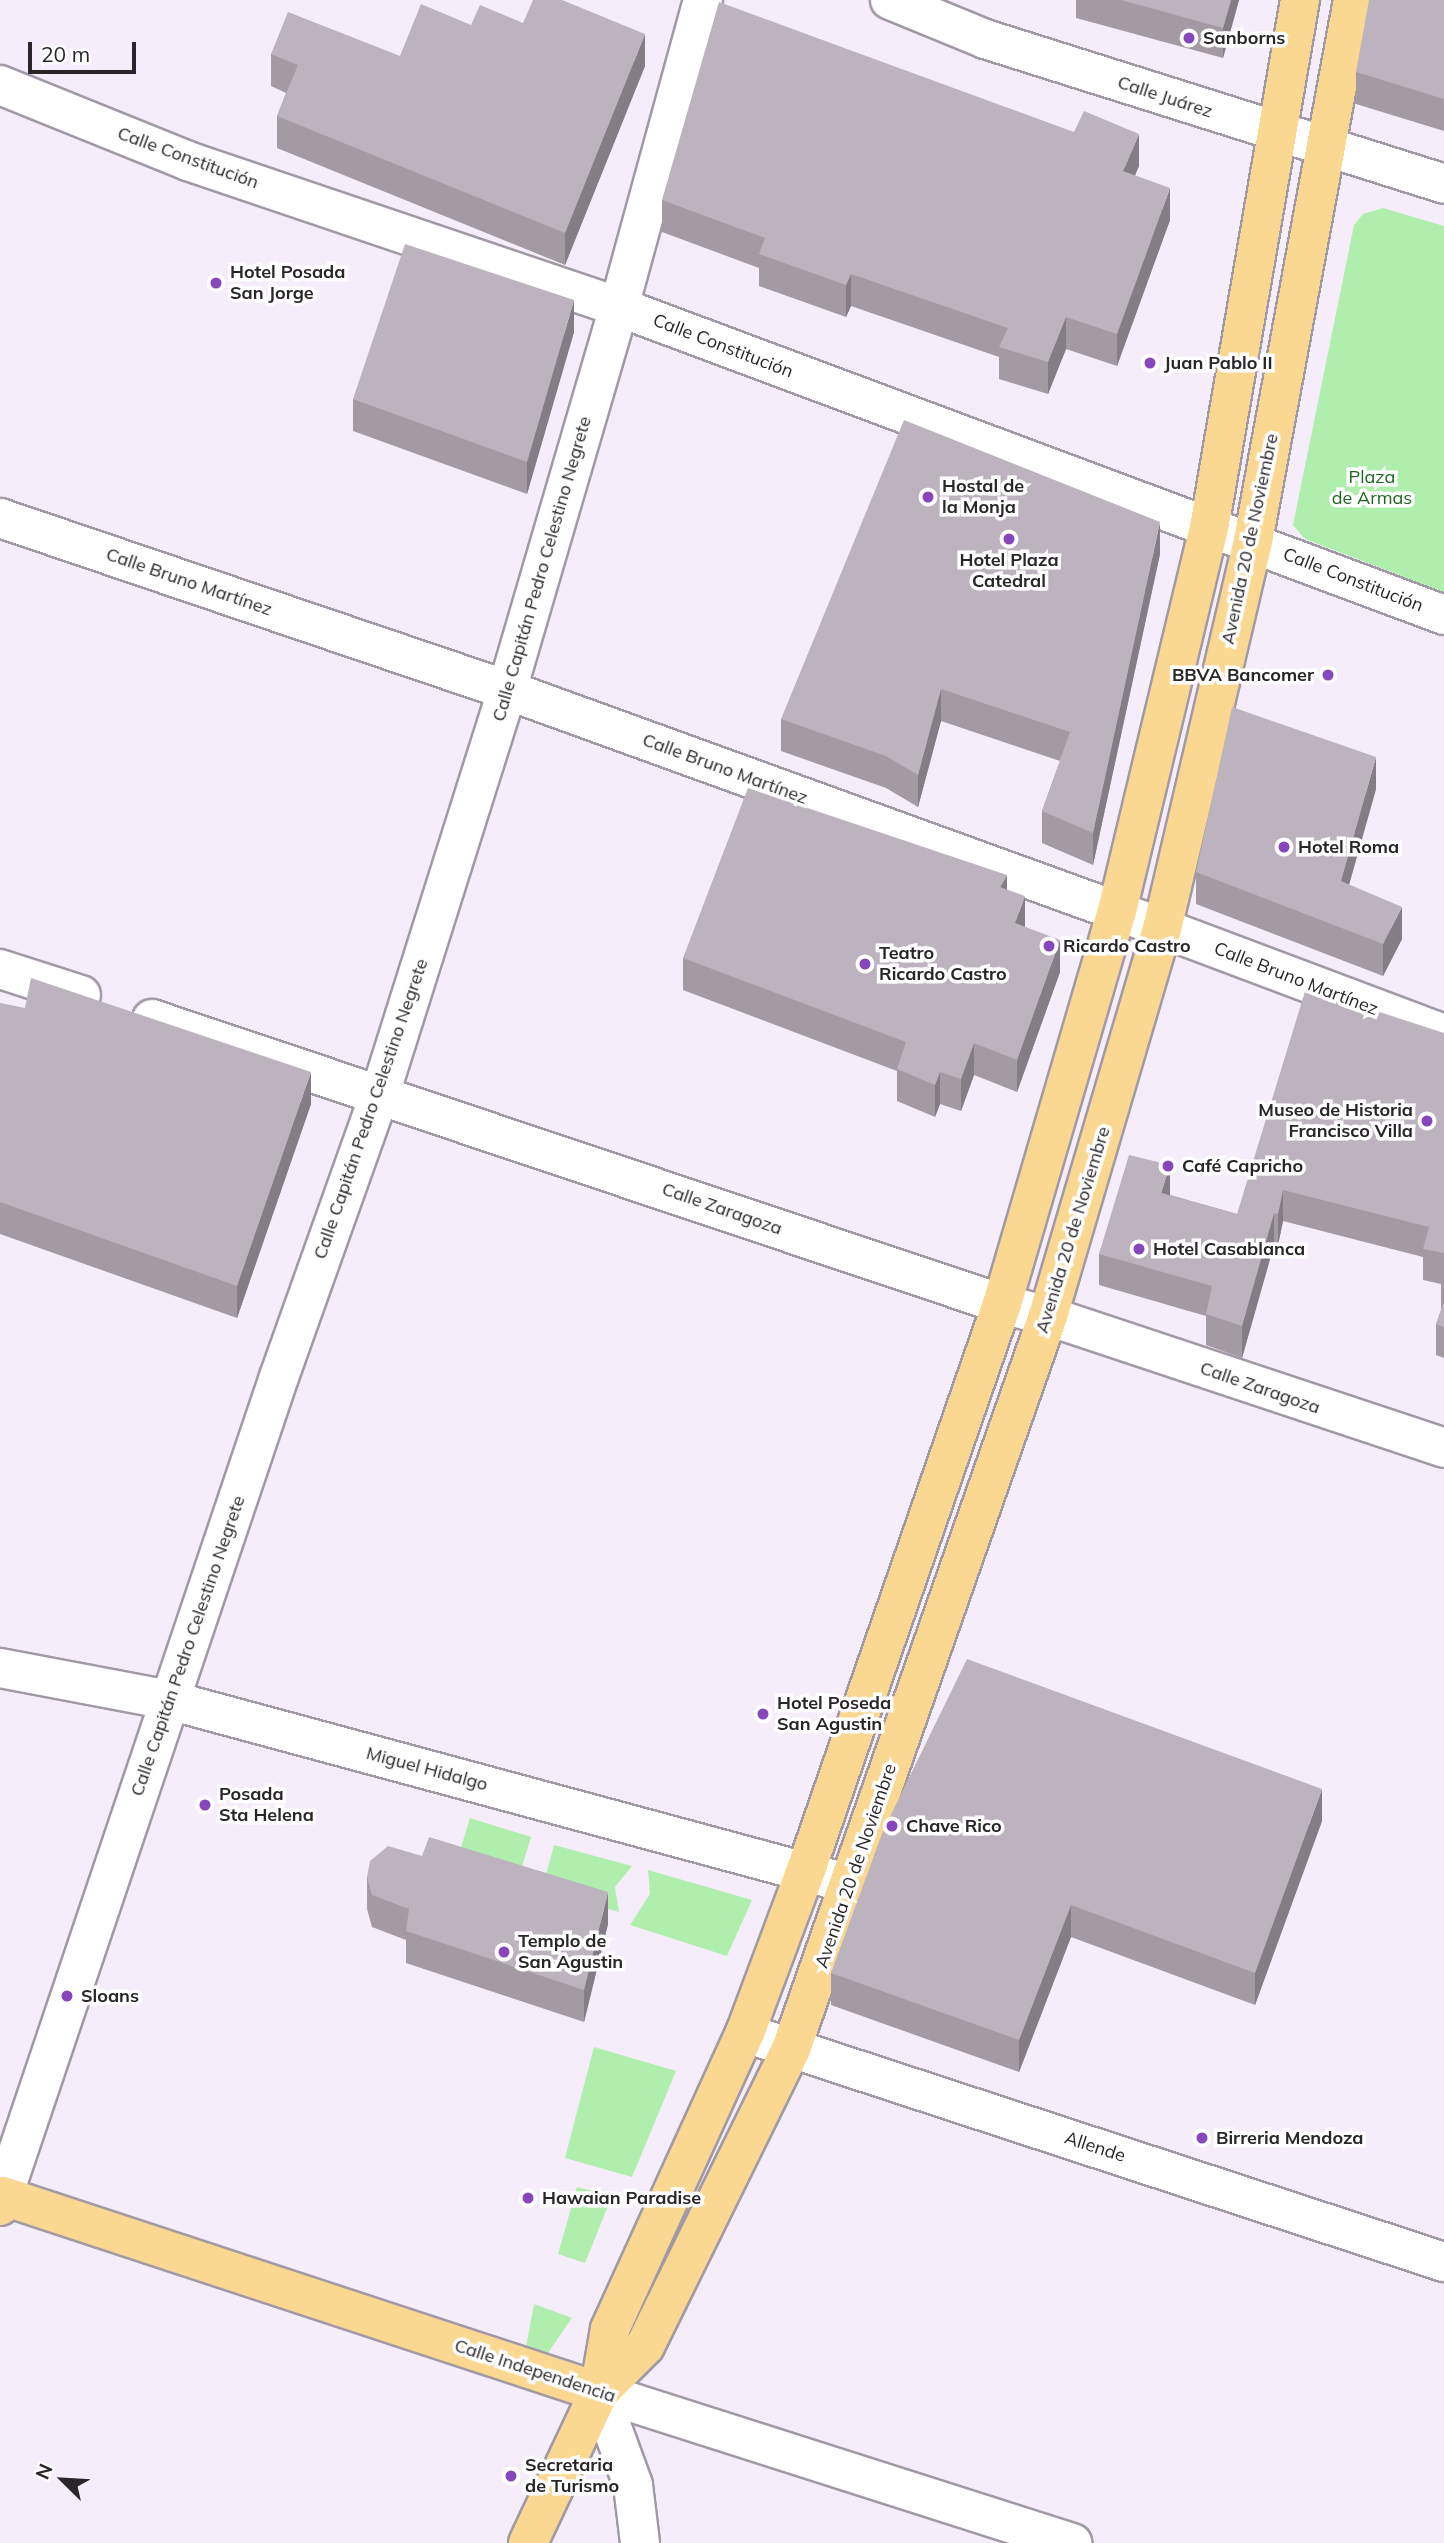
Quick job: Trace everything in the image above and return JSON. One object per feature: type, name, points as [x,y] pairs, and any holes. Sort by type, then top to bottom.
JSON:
[{"type":"main road","name":"Avenida 20 de Noviembre","points":[[528,2543],[599,2392],[610,2329],[745,2033],[806,1870],[1002,1304],[1116,911],[1209,528],[1300,0]]},
{"type":"main road","name":"Avenida 20 de Noviembre","points":[[599,2392],[645,2346],[791,2049],[1048,1316],[1162,929],[1253,541],[1353,0]]},
{"type":"main road","name":"Calle Independencia","points":[[1,2199],[599,2392]]},
{"type":"street","name":"Calle Capitán Pedro Celestino Negrete","points":[[1,2199],[274,1390],[380,1094],[507,690],[619,307],[703,0]]},
{"type":"street","name":"Calle Juárez","points":[[890,0],[985,38],[1276,133],[1444,184]]},
{"type":"street","name":"Calle Constitución","points":[[0,85],[188,160],[619,307],[1209,528],[1253,541],[1444,615]]},
{"type":"street","name":"Calle Bruno Martínez","points":[[0,518],[507,690],[1116,911],[1444,1034]]},
{"type":"street","name":"Calle Zaragoza","points":[[0,969],[1002,1304],[1048,1316],[1444,1448]]},
{"type":"street","name":"Miguel Hidalgo","points":[[0,1668],[169,1700],[850,1884]]},
{"type":"street","name":"Allende","points":[[745,2033],[1444,2262]]},
{"type":"street","points":[[599,2392],[633,2485],[640,2543]]},
{"type":"street","name":"Calle Independencia","points":[[599,2392],[1072,2543]]},
{"type":"green space","name":"Plaza de Armas","points":[[1383,208],[1444,226],[1444,592],[1305,539],[1293,525],[1354,225],[1363,214]]},
{"type":"green space","points":[[470,1818],[531,1837],[516,1886],[455,1867]]},
{"type":"green space","points":[[554,1845],[632,1866],[615,1887],[619,1912],[542,1890]]},
{"type":"green space","points":[[648,1870],[752,1900],[727,1956],[630,1925],[650,1894]]},
{"type":"green space","points":[[594,2047],[676,2071],[632,2177],[565,2158]]},
{"type":"green space","points":[[577,2187],[612,2196],[585,2263],[558,2254]]},
{"type":"green space","points":[[534,2304],[572,2318],[545,2357],[526,2347]]},
{"type":"building","points":[[533,0],[562,0],[645,34],[565,233],[277,116],[298,65],[271,54],[288,12],[400,56],[421,4],[471,25],[480,5],[523,23]]},
{"type":"building","points":[[1121,0],[1231,0],[1223,28]]},
{"type":"building","points":[[1369,0],[1444,0],[1444,99],[1356,72]]},
{"type":"building","points":[[719,2],[1074,132],[1084,111],[1139,134],[1123,171],[1170,188],[1117,334],[1066,317],[1048,362],[999,347],[1008,328],[851,274],[846,285],[759,254],[765,238],[662,200]]},
{"type":"building","points":[[405,244],[574,300],[527,462],[353,399]]},
{"type":"building","points":[[904,420],[1160,522],[1093,833],[1042,811],[1070,732],[941,689],[918,775],[886,756],[781,719]]},
{"type":"building","name":"Hotel Roma","points":[[1232,707],[1376,757],[1341,881],[1402,907],[1383,944],[1196,872]]},
{"type":"building","name":"Teatro Ricardo Castro","points":[[748,788],[1007,875],[1000,887],[1025,896],[1015,923],[1060,940],[1017,1060],[974,1043],[961,1079],[940,1072],[935,1085],[897,1069],[906,1042],[683,958]]},
{"type":"building","points":[[31,978],[311,1072],[237,1286],[0,1202],[0,1003],[25,1008]]},
{"type":"building","points":[[1306,988],[1444,1033],[1444,1253],[1423,1249],[1429,1227],[1283,1190],[1278,1214],[1274,1213],[1242,1326],[1206,1314],[1212,1286],[1099,1254],[1129,1155],[1170,1165],[1161,1193],[1237,1214]]},
{"type":"building","points":[[1444,1302],[1444,1327],[1436,1324]]},
{"type":"building","points":[[967,1659],[1322,1789],[1255,1973],[1071,1905],[1019,2040],[831,1973],[883,1831]]},
{"type":"building","name":"Templo de San Agustin","points":[[429,1837],[608,1892],[584,1990],[406,1931],[409,1909],[372,1895],[367,1877],[370,1861],[388,1846],[422,1856]]},
{"type":"place","name":"Sanborns","points":[[1189,38]]},
{"type":"place","name":"Hotel Posada San Jorge","points":[[216,283]]},
{"type":"place","name":"Juan Pablo II","points":[[1150,363]]},
{"type":"place","name":"Hostal de la Monja","points":[[928,497]]},
{"type":"place","name":"Hotel Plaza Catedral","points":[[1009,539]]},
{"type":"place","name":"BBVA Bancomer","points":[[1328,675]]},
{"type":"place","name":"Hotel Roma","points":[[1284,847]]},
{"type":"place","name":"Ricardo Castro","points":[[1049,946]]},
{"type":"place","name":"Teatro Ricardo Castro","points":[[865,964]]},
{"type":"place","name":"Museo de Historia Francisco Villa","points":[[1427,1121]]},
{"type":"place","name":"Café Capricho","points":[[1168,1166]]},
{"type":"place","name":"Hotel Casablanca","points":[[1139,1249]]},
{"type":"place","name":"Hotel Poseda San Agustin","points":[[763,1714]]},
{"type":"place","name":"Posada Sta Helena","points":[[205,1805]]},
{"type":"place","name":"Chave Rico","points":[[892,1826]]},
{"type":"place","name":"Templo de San Agustin","points":[[504,1952]]},
{"type":"place","name":"Sloans","points":[[67,1996]]},
{"type":"place","name":"Birreria Mendoza","points":[[1202,2138]]},
{"type":"place","name":"Hawaian Paradise","points":[[528,2198]]},
{"type":"place","name":"Secretaria de Turismo","points":[[511,2476]]}]
